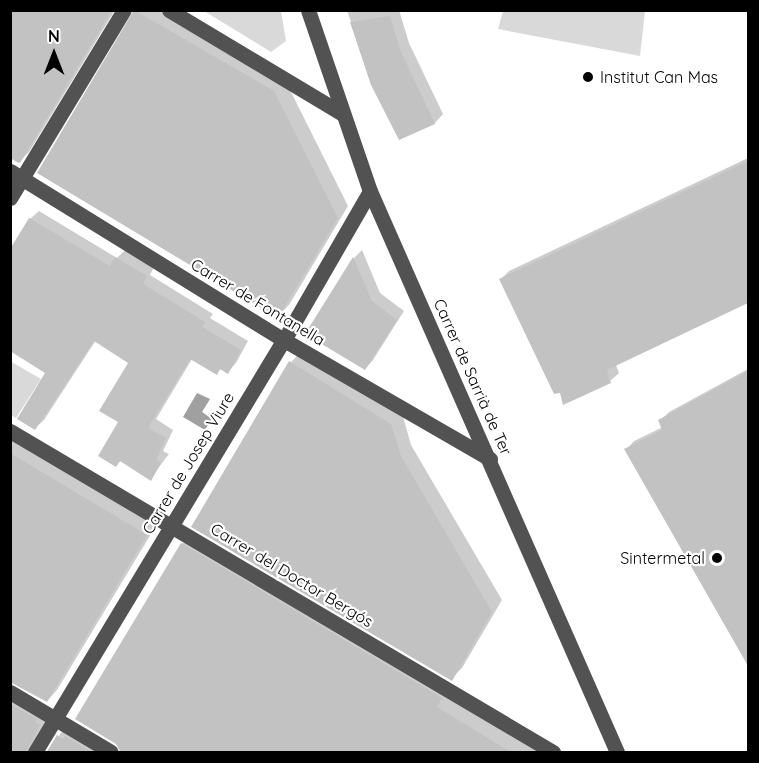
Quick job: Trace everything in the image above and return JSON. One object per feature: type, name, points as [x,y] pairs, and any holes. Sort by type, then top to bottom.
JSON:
[{"type":"street","points":[[10,198],[17,174],[124,10]]},
{"type":"street","points":[[169,10],[343,114]]},
{"type":"street","name":"Carrer de Sarrià de Ter","points":[[308,11],[370,191],[490,459],[617,753]]},
{"type":"street","name":"Carrer de Fontanella","points":[[17,174],[284,340],[490,459]]},
{"type":"street","name":"Carrer de Josep Viure","points":[[36,753],[171,524],[284,340],[370,191]]},
{"type":"street","name":"Carrer del Doctor Bergós","points":[[10,431],[171,524],[553,753]]},
{"type":"street","points":[[10,692],[111,753]]},
{"type":"shaded area","points":[[204,11],[281,11],[286,41],[271,52]]},
{"type":"shaded area","points":[[503,11],[645,11],[640,56],[498,29]]},
{"type":"shaded area","points":[[10,361],[41,379],[16,418],[11,415]]},
{"type":"shaded area","points":[[197,393],[210,399],[202,412],[212,419],[205,430],[183,417]]},
{"type":"building","points":[[10,10],[112,10],[20,163],[10,157]]},
{"type":"building","points":[[134,10],[274,91],[338,218],[278,318],[37,173]]},
{"type":"building","points":[[390,16],[401,52],[435,124],[399,140],[371,85],[350,22]]},
{"type":"building","points":[[748,161],[748,303],[607,370],[611,383],[563,405],[560,393],[554,394],[499,279]]},
{"type":"building","points":[[29,218],[110,266],[115,257],[147,276],[143,284],[205,322],[202,327],[241,350],[228,374],[220,369],[217,375],[190,359],[148,428],[166,438],[156,460],[161,463],[151,481],[120,461],[116,467],[98,456],[118,422],[99,411],[128,363],[94,341],[35,430],[17,419],[45,373],[10,351],[10,249]]},
{"type":"building","points":[[353,257],[372,301],[397,320],[365,370],[305,334]]},
{"type":"building","points":[[289,361],[391,424],[401,456],[492,612],[452,681],[191,527]]},
{"type":"building","name":"Sintermetal","points":[[748,371],[748,666],[624,449],[662,430],[658,420]]},
{"type":"building","points":[[10,453],[147,535],[47,702],[10,682]]},
{"type":"building","points":[[181,543],[442,698],[437,707],[512,753],[121,753],[116,744],[75,719]]},
{"type":"building","points":[[10,704],[37,719],[35,722],[40,725],[25,753],[10,753]]},
{"type":"building","points":[[57,735],[63,739],[65,736],[93,753],[46,753]]},
{"type":"place","name":"Institut Can Mas","points":[[588,77]]},
{"type":"place","name":"Sintermetal","points":[[717,558]]}]
